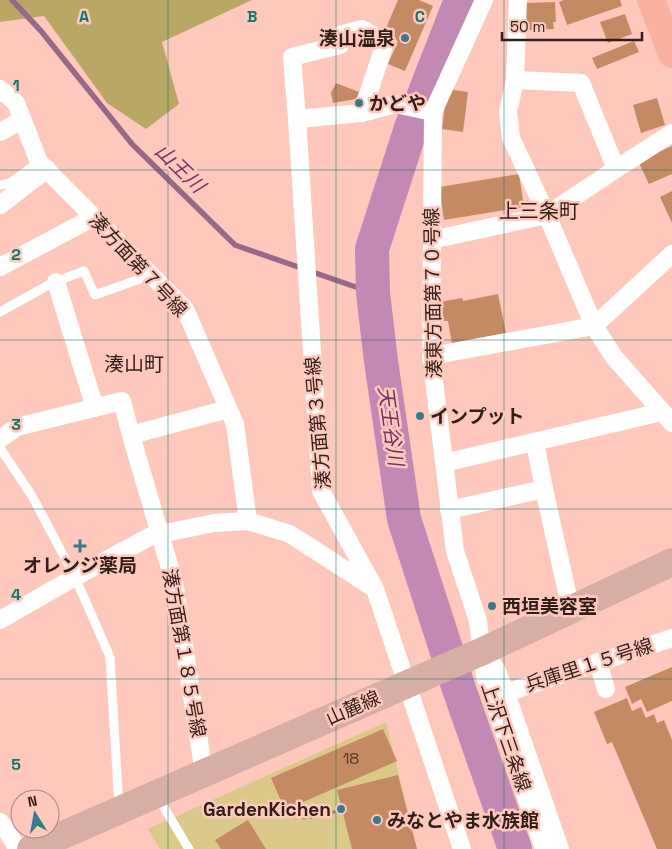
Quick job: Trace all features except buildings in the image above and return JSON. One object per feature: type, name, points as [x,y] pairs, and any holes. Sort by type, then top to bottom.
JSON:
[{"type":"highway","points":[[651,0],[672,54]]},
{"type":"main road","name":"山麓線","points":[[49,846],[119,810],[472,656],[672,562]]},
{"type":"street","name":"湊東方面第７０号線","points":[[472,656],[478,621],[455,551],[431,356],[430,111],[484,0]]},
{"type":"street","points":[[518,0],[515,80],[508,112],[512,138],[594,326],[614,357],[667,418]]},
{"type":"street","name":"湊方面第３号線","points":[[362,113],[385,43],[362,29],[343,34],[340,45],[292,57],[321,491],[375,589],[418,679],[462,849]]},
{"type":"street","points":[[515,80],[581,83],[616,169]]},
{"type":"street","name":"湊方面第７号線","points":[[0,89],[16,103],[43,165],[186,309],[235,424],[248,521]]},
{"type":"street","points":[[297,120],[362,113],[395,104],[430,111]]},
{"type":"street","points":[[0,132],[22,120]]},
{"type":"street","points":[[431,240],[547,215],[672,133]]},
{"type":"street","points":[[0,205],[43,165]]},
{"type":"street","points":[[0,267],[94,217]]},
{"type":"street","points":[[431,356],[594,326],[672,254]]},
{"type":"street","points":[[0,439],[17,427],[95,408],[56,282]]},
{"type":"street","name":"湊方面第１８５号線","points":[[95,408],[122,402],[174,582],[204,773]]},
{"type":"street","points":[[131,435],[228,409]]},
{"type":"street","points":[[444,463],[536,442],[667,418]]},
{"type":"street","points":[[536,442],[544,488],[571,610]]},
{"type":"street","points":[[449,510],[544,488]]},
{"type":"street","points":[[0,620],[75,576],[151,536],[214,522],[248,521],[290,534],[375,589]]},
{"type":"street","name":"兵庫里１５号線","points":[[506,693],[672,638]]},
{"type":"street","points":[[472,656],[496,669],[560,849]]},
{"type":"street","name":"上沢下三条線","points":[[472,656],[485,676],[544,849]]},
{"type":"street","points":[[598,662],[606,689]]},
{"type":"street","points":[[0,822],[18,849]]},
{"type":"lane","points":[[0,185],[10,183],[43,165]]},
{"type":"lane","points":[[0,312],[56,282],[84,271],[95,295],[151,275]]},
{"type":"lane","points":[[0,448],[32,496],[75,576],[110,657],[119,810]]},
{"type":"lane","points":[[156,794],[189,849]]},
{"type":"path","points":[[290,810],[298,818],[338,812]]},
{"type":"shaded area","points":[[0,0],[252,0],[162,42],[179,104],[146,129],[107,103],[44,16],[0,22]]},
{"type":"shaded area","points":[[386,722],[417,849],[160,849],[148,829]]},
{"type":"waterway","name":"山王川","points":[[12,0],[41,31],[132,144],[235,245],[373,293]]},
{"type":"waterway","name":"天王谷川","points":[[461,0],[411,128],[372,249],[373,293],[404,519],[459,689],[515,849]]},
{"type":"place","name":"湊山温泉","points":[[405,38]]},
{"type":"place","name":"かどや","points":[[359,103]]},
{"type":"place","name":"インプット","points":[[420,416]]},
{"type":"place","name":"オレンジ薬局","points":[[80,546]]},
{"type":"place","name":"西垣美容室","points":[[492,606]]},
{"type":"place","name":"GardenKichen","points":[[341,809]]},
{"type":"place","name":"みなとやま水族館","points":[[377,820]]},
{"type":"district","name":"上三条町","points":[[539,211]]},
{"type":"district","name":"湊山町","points":[[134,364]]}]
